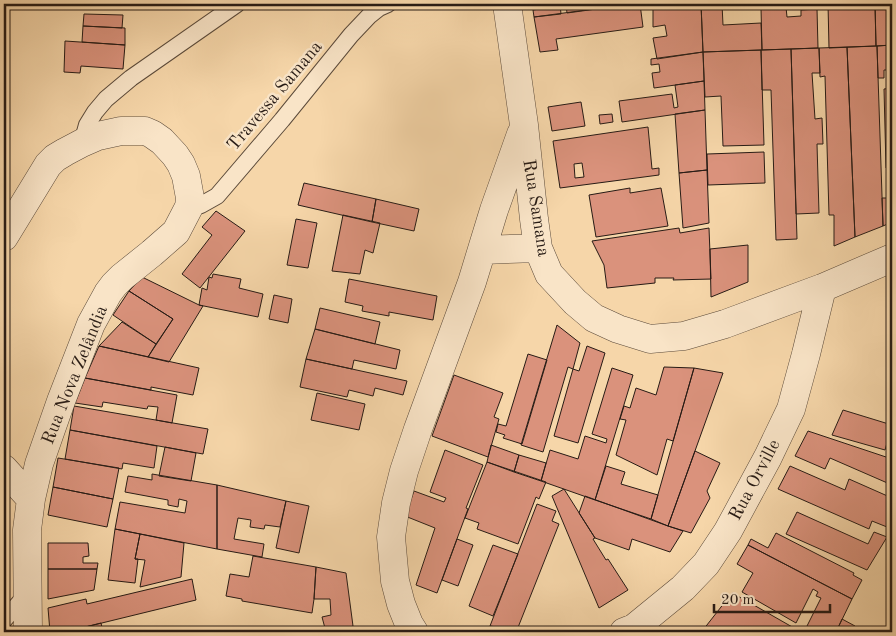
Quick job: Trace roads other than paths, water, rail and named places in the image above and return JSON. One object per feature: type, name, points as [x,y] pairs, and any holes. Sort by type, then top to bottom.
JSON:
[{"type":"street","name":"Rua Samana","points":[[507,4],[524,125],[538,248],[549,274],[594,318],[618,329],[650,339],[684,336],[725,324],[822,288],[892,258]]},
{"type":"street","points":[[414,632],[401,604],[395,581],[391,537],[395,512],[404,471],[412,446],[472,282],[494,210],[524,125]]},
{"type":"street","points":[[4,237],[48,165],[55,158],[98,136],[121,131],[145,131],[162,141],[170,149],[181,164],[186,176],[190,198],[189,207]]},
{"type":"street","name":"Rua Nova Zelândia","points":[[28,632],[27,530],[31,499],[39,464],[58,410],[91,324],[114,285],[130,269],[176,232],[189,207]]},
{"type":"street","points":[[482,250],[538,248]]},
{"type":"street","name":"Rua Orville","points":[[624,632],[634,628],[682,588],[706,564],[728,531],[768,457],[791,409],[822,288]]},
{"type":"street","points":[[4,469],[31,499]]},
{"type":"lane","points":[[82,143],[87,125],[106,99],[131,78],[237,4]]},
{"type":"lane","name":"Travessa Samana","points":[[189,207],[201,205],[217,196],[351,35],[369,16],[388,4]]},
{"type":"lane","points":[[4,620],[28,593]]}]
